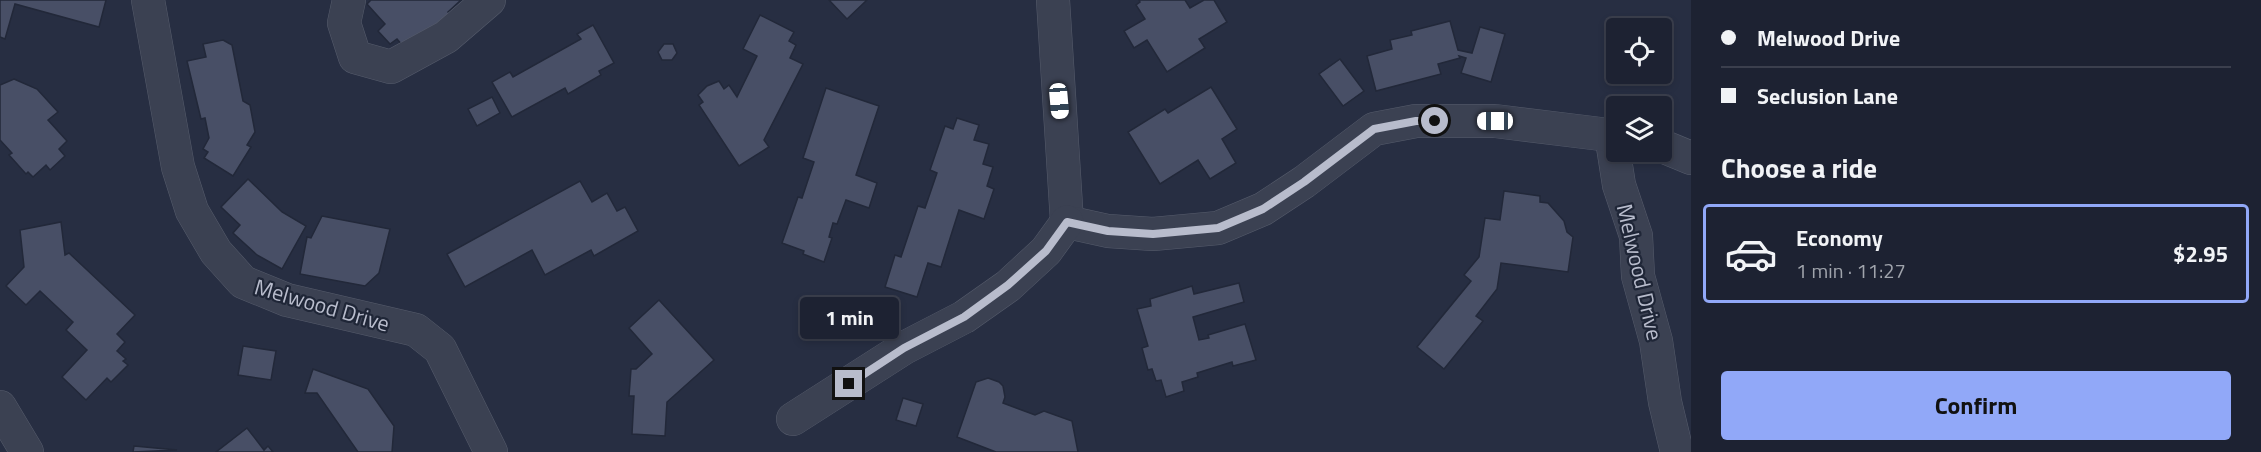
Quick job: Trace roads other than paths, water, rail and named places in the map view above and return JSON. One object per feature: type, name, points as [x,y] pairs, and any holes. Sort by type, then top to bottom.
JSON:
[{"type":"street","name":"Melwood Drive","points":[[148,0],[178,167],[192,211],[216,252],[243,282],[287,300],[416,330],[440,350],[491,452]]},
{"type":"street","points":[[349,0],[344,23],[356,57],[392,67],[446,37],[489,0]]},
{"type":"street","points":[[793,420],[904,348],[964,317],[1008,285],[1046,251],[1067,222],[1053,0]]},
{"type":"street","name":"Melwood Drive","points":[[1067,222],[1108,231],[1153,234],[1218,228],[1271,203],[1304,182],[1374,129],[1416,121],[1495,121],[1606,134]]},
{"type":"street","points":[[1672,150],[1691,158]]},
{"type":"street","name":"Melwood Drive","points":[[1617,162],[1619,185],[1636,236],[1638,276],[1656,341],[1665,402],[1677,452]]},
{"type":"street","points":[[0,407],[27,452]]}]
